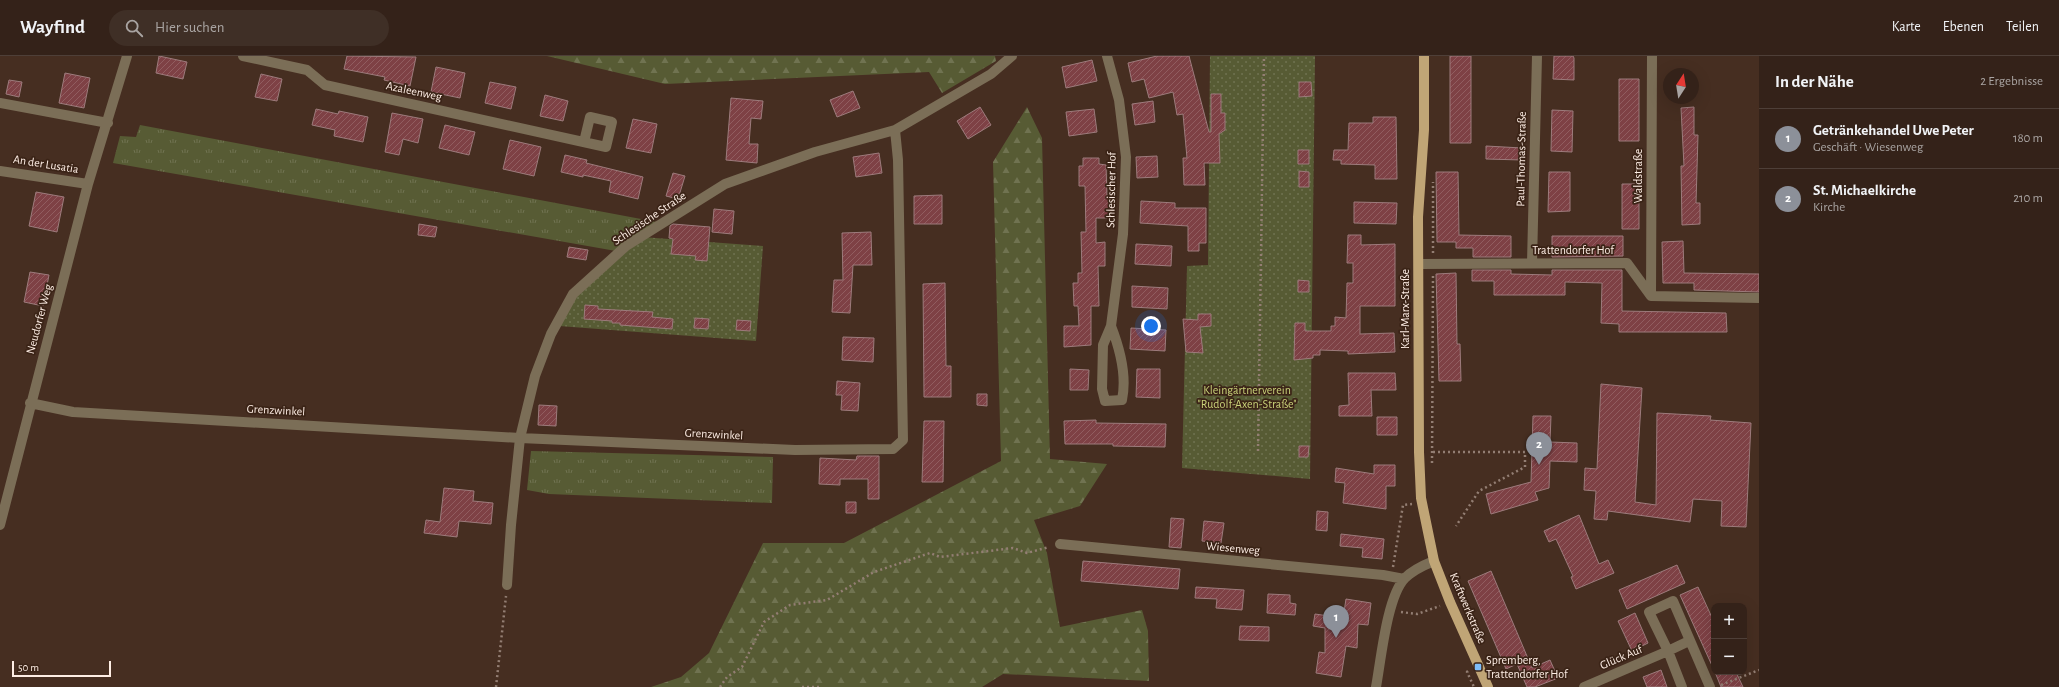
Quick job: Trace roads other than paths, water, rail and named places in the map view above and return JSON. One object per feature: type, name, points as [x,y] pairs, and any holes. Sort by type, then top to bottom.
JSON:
[{"type":"main road","name":"Karl-Marx-Straße","points":[[1424,56],[1424,130],[1418,218],[1419,452],[1421,498],[1434,561]]},
{"type":"main road","name":"Kraftwerkstraße","points":[[1434,561],[1450,602],[1488,687]]},
{"type":"street","name":"Neudorfer Weg","points":[[0,524],[88,184],[128,56]]},
{"type":"street","name":"Azaleenweg","points":[[243,56],[307,70],[325,85],[584,142]]},
{"type":"street","name":"Schlesische Straße","points":[[520,438],[538,369],[551,334],[573,294],[626,246],[725,184],[815,152],[895,130],[991,74],[1012,56]]},
{"type":"street","name":"Schlesischer Hof","points":[[1107,56],[1119,100],[1126,157],[1124,234],[1111,326],[1103,346],[1102,389],[1105,401],[1122,400],[1124,389],[1119,345],[1111,326]]},
{"type":"street","name":"Paul-Thomas-Straße","points":[[1532,263],[1536,56]]},
{"type":"street","name":"Waldstraße","points":[[1651,296],[1652,56]]},
{"type":"street","points":[[0,103],[108,123]]},
{"type":"street","name":"Grenzwinkel","points":[[30,404],[73,412],[520,438],[795,450],[893,450],[903,440],[898,160],[895,130]]},
{"type":"street","name":"An der Lusatia","points":[[0,171],[88,184]]},
{"type":"street","name":"Trattendorfer Hof","points":[[1418,264],[1627,263],[1651,296]]},
{"type":"street","points":[[1651,296],[1759,298]]},
{"type":"street","points":[[507,585],[511,525],[520,438]]},
{"type":"street","name":"Wiesenweg","points":[[1060,544],[1376,574],[1404,579]]},
{"type":"street","points":[[1376,687],[1391,605],[1395,594],[1404,579],[1410,574],[1434,561]]},
{"type":"street","points":[[1682,687],[1668,651],[1650,612],[1673,601],[1689,642],[1710,687]]},
{"type":"street","name":"Glück Auf","points":[[1584,687],[1689,642]]},
{"type":"place","name":"St. Michaelkirche","points":[[1539,465]]},
{"type":"place","name":"Getränkehandel Uwe Peter","points":[[1336,638]]},
{"type":"place","name":"Spremberg, Trattendorfer Hof","points":[[1478,667]]},
{"type":"park label","name":"Kleingärtnerverein \"Rudolf-Axen-Straße\"","points":[[1247,397]]}]
